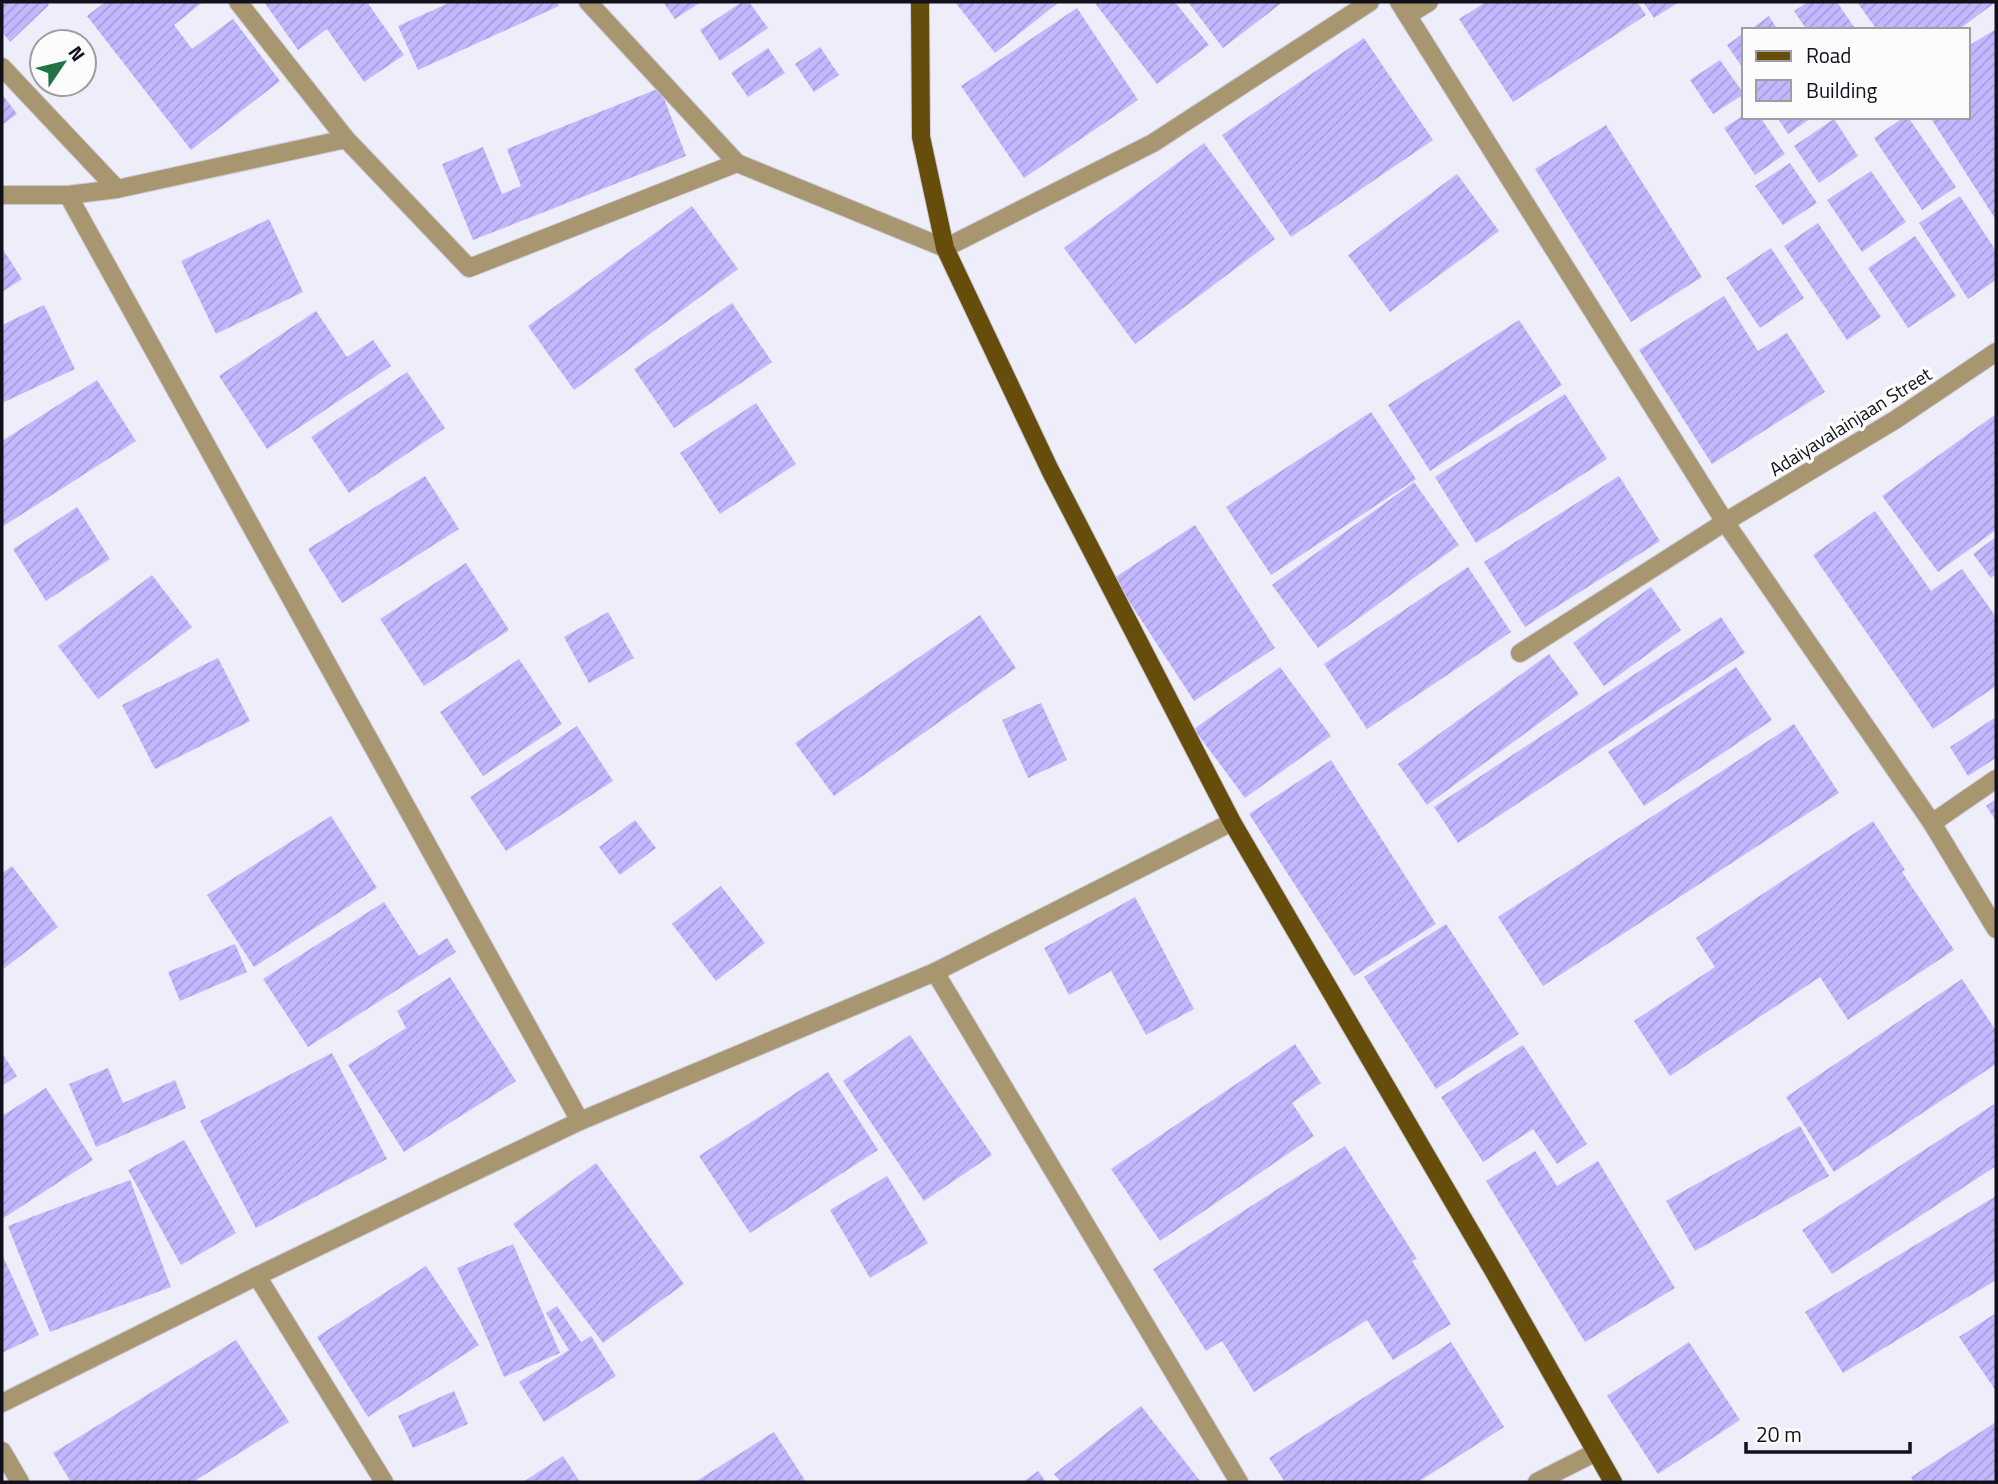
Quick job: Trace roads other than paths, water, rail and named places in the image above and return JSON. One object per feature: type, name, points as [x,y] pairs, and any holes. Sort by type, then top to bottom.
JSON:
[{"type":"main road","points":[[920,2],[921,137],[945,248],[1050,470],[1232,822],[1614,1482]]},
{"type":"street","points":[[238,2],[346,139],[469,268],[737,163]]},
{"type":"street","points":[[588,2],[737,163],[945,248],[1153,143],[1370,2]]},
{"type":"street","points":[[1429,2],[1404,8],[1724,522],[1932,823],[1996,929]]},
{"type":"street","points":[[2,67],[117,190]]},
{"type":"street","points":[[2,195],[68,195],[117,190],[346,139]]},
{"type":"street","points":[[68,195],[580,1121]]},
{"type":"street","name":"Adaiyavalainjaan Street","points":[[1520,653],[1724,522],[1895,421],[1996,352]]},
{"type":"street","points":[[1932,823],[1996,779]]},
{"type":"street","points":[[2,1403],[257,1276],[580,1121],[935,972],[1232,822]]},
{"type":"street","points":[[935,972],[1239,1482]]},
{"type":"street","points":[[257,1276],[384,1482]]},
{"type":"street","points":[[2,1451],[20,1482]]},
{"type":"street","points":[[1537,1482],[1597,1452]]}]
